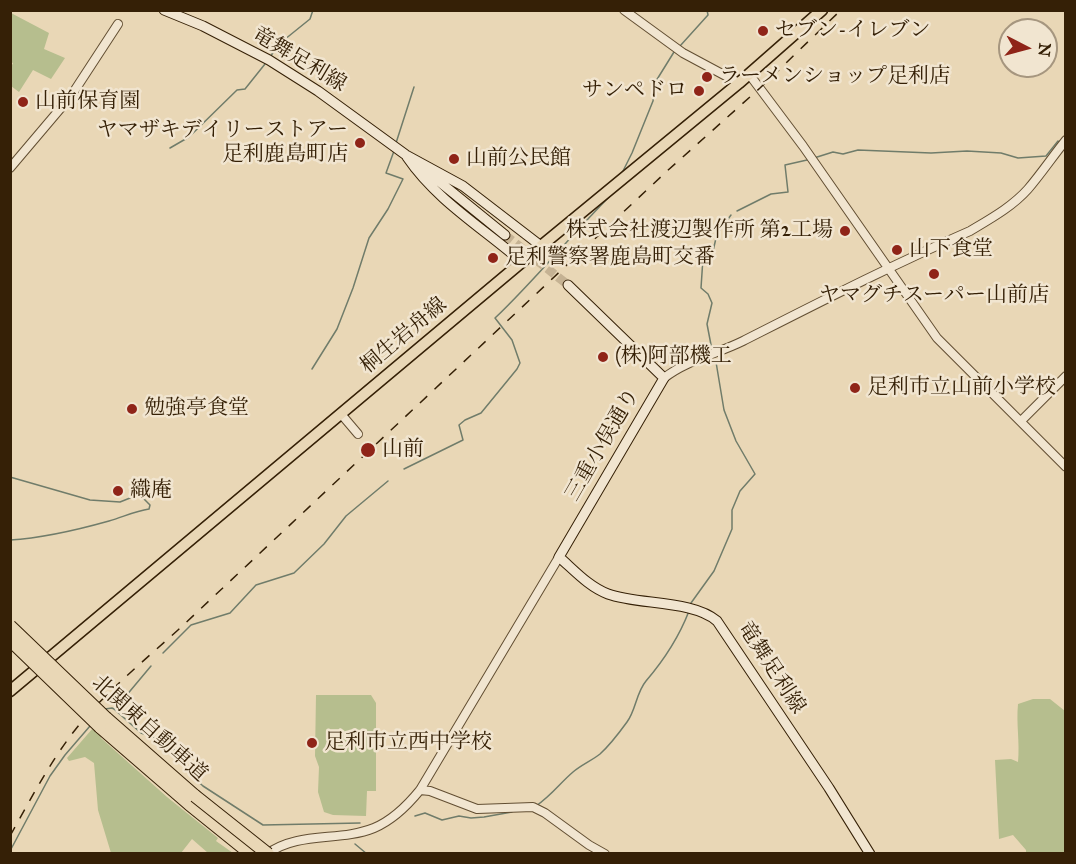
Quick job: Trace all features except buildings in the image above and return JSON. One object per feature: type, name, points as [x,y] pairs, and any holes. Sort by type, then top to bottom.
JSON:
[{"type":"highway","name":"北関東自動車道","points":[[10,626],[103,722]]},
{"type":"highway","name":"北関東自動車道","points":[[10,640],[251,854]]},
{"type":"highway","name":"北関東自動車道","points":[[192,800],[267,854]]},
{"type":"main road","name":"竜舞足利線","points":[[164,10],[203,26],[283,68],[337,103],[406,155],[463,186],[541,246]]},
{"type":"main road","name":"桐生岩舟線","points":[[10,691],[739,83],[822,10]]},
{"type":"main road","name":"竜舞足利線","points":[[406,155],[418,173],[440,196],[522,262]]},
{"type":"main road","points":[[406,155],[505,235]]},
{"type":"main road","points":[[568,285],[664,378]]},
{"type":"main road","name":"三重小俣通り","points":[[559,557],[664,378]]},
{"type":"main road","name":"竜舞足利線","points":[[559,557],[592,586],[608,594],[693,609],[717,621],[829,788],[870,854]]},
{"type":"street","points":[[624,10],[683,52],[739,83]]},
{"type":"street","points":[[10,168],[71,96],[118,24]]},
{"type":"street","points":[[749,74],[803,146],[937,338],[1065,466]]},
{"type":"street","name":"三重小俣通り","points":[[664,378],[690,363],[726,349],[889,267],[970,231],[1006,209],[1027,189],[1065,140]]},
{"type":"street","points":[[1020,421],[1065,376]]},
{"type":"street","points":[[341,414],[358,434]]},
{"type":"street","name":"三重小俣通り","points":[[267,854],[297,840],[349,834],[374,828],[396,814],[420,790],[559,557]]},
{"type":"street","points":[[420,790],[430,791],[477,809],[533,807],[605,854]]},
{"type":"green space","points":[[11,13],[49,33],[44,49],[65,58],[51,79],[33,70],[19,92],[11,86],[13,63],[10,62]]},
{"type":"green space","points":[[316,695],[371,695],[376,703],[376,791],[367,791],[366,816],[333,815],[324,812],[318,792],[319,767],[315,756]]},
{"type":"green space","points":[[1033,699],[1050,699],[1065,711],[1065,853],[1026,853],[1013,835],[999,839],[995,760],[1011,759],[1018,762],[1018,704]]},
{"type":"green space","points":[[93,728],[100,733],[101,738],[167,797],[218,838],[216,841],[233,853],[208,853],[192,839],[181,853],[111,853],[98,810],[94,763],[85,757],[69,761],[67,758]]},
{"type":"waterway","points":[[270,57],[279,44],[310,19],[313,10]]},
{"type":"waterway","points":[[680,46],[708,15],[707,10]]},
{"type":"waterway","points":[[621,175],[653,101],[656,81],[674,52]]},
{"type":"waterway","points":[[170,148],[189,137],[237,90],[245,89],[265,64]]},
{"type":"waterway","points":[[396,143],[414,87]]},
{"type":"waterway","points":[[814,158],[833,152],[843,154],[858,150],[931,153],[967,151],[1001,153],[1018,158],[1046,156],[1058,141],[1061,143]]},
{"type":"waterway","points":[[312,369],[337,329],[369,238],[388,209],[403,179],[386,173],[394,151]]},
{"type":"waterway","points":[[737,211],[771,194],[788,192],[785,165],[807,160]]},
{"type":"waterway","points":[[404,469],[463,440],[459,425],[481,413],[517,369],[520,363],[512,340],[495,318],[611,195]]},
{"type":"waterway","points":[[712,350],[707,324],[712,303],[708,294],[701,288],[703,258],[713,251],[717,234],[731,215]]},
{"type":"waterway","points":[[691,603],[714,571],[732,529],[732,510],[740,491],[755,474],[736,441],[724,410],[716,362]]},
{"type":"waterway","points":[[10,477],[90,500],[120,502],[141,496],[150,505],[149,509],[109,521],[47,535],[10,540]]},
{"type":"waterway","points":[[163,653],[191,625],[230,613],[256,585],[294,573],[324,544],[346,516],[388,481]]},
{"type":"waterway","points":[[536,806],[579,767],[600,754],[618,735],[630,717],[640,691],[671,648],[689,611]]},
{"type":"waterway","points":[[115,709],[151,666]]},
{"type":"waterway","points":[[105,709],[114,709],[141,733],[167,742],[180,756],[189,773],[203,786],[263,825],[360,823]]},
{"type":"waterway","points":[[10,851],[50,776],[90,726]]},
{"type":"waterway","points":[[415,816],[425,813],[442,820],[459,816],[471,818],[512,812]]},
{"type":"waterway","points":[[355,844],[367,854]]},
{"type":"tunnel","points":[[505,235],[568,285]]},
{"type":"railway","points":[[10,836],[63,746],[106,695],[666,172],[760,88],[841,10]]},
{"type":"place","name":"セブン-イレブン","points":[[763,31]]},
{"type":"place","name":"ラーメンショップ足利店","points":[[707,77]]},
{"type":"place","name":"サンペドロ","points":[[699,91]]},
{"type":"place","name":"山前保育園","points":[[23,102]]},
{"type":"place","name":"ヤマザキデイリーストアー 足利鹿島町店","points":[[360,143]]},
{"type":"place","name":"山前公民館","points":[[454,159]]},
{"type":"place","name":"株式会社渡辺製作所 第2工場","points":[[845,231]]},
{"type":"place","name":"山下食堂","points":[[897,250]]},
{"type":"place","name":"足利警察署鹿島町交番","points":[[493,258]]},
{"type":"place","name":"ヤマグチスーパー山前店","points":[[934,274]]},
{"type":"place","name":"(株)阿部機工","points":[[603,357]]},
{"type":"place","name":"足利市立山前小学校","points":[[855,388]]},
{"type":"place","name":"勉強亭食堂","points":[[132,409]]},
{"type":"place","name":"山前","points":[[368,450]]},
{"type":"place","name":"織庵","points":[[118,491]]},
{"type":"place","name":"足利市立西中学校","points":[[312,743]]}]
